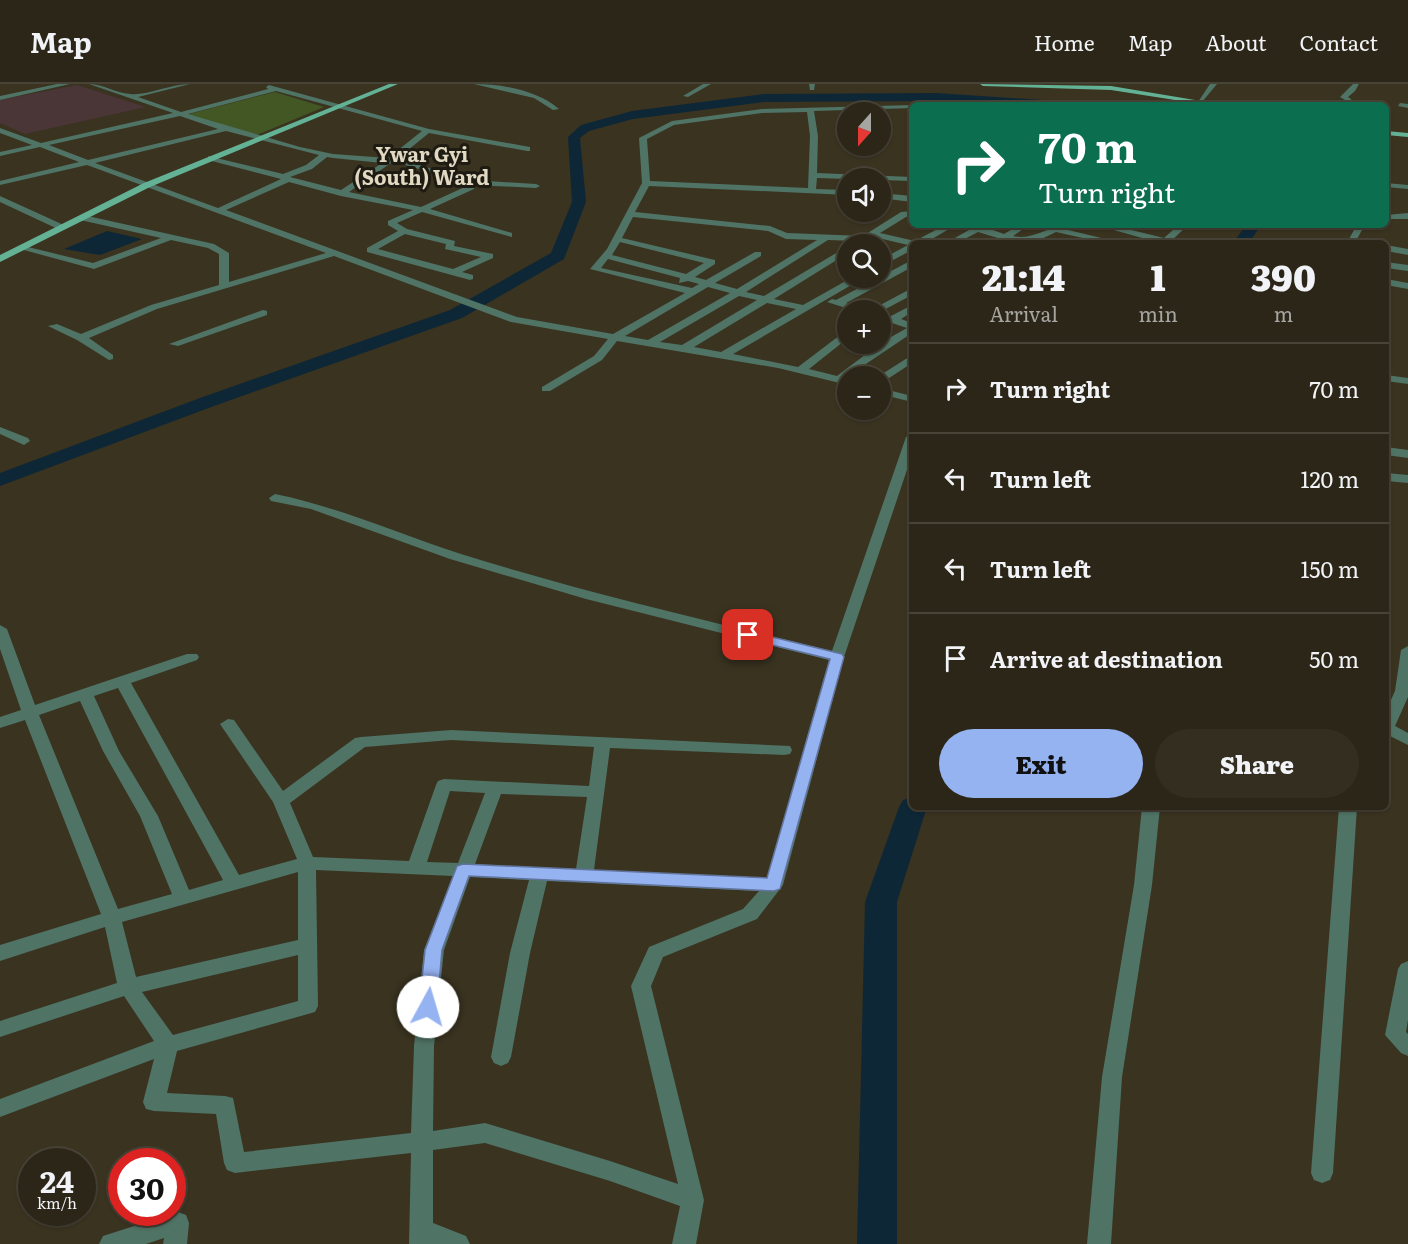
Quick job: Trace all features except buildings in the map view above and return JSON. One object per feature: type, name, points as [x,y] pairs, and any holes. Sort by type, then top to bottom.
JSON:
[{"type":"main road","points":[[0,259],[147,185],[395,84]]},
{"type":"main road","points":[[983,84],[1100,88],[1205,102]]},
{"type":"main road","points":[[1389,133],[1408,135]]},
{"type":"street","points":[[0,98],[67,84]]},
{"type":"street","points":[[92,84],[260,140],[326,154],[390,160],[471,182],[536,186]]},
{"type":"street","points":[[129,97],[187,84]]},
{"type":"street","points":[[258,84],[428,131],[488,144],[527,149]]},
{"type":"street","points":[[477,84],[536,96],[555,110]]},
{"type":"street","points":[[686,96],[708,84]]},
{"type":"street","points":[[1200,101],[1214,84]]},
{"type":"street","points":[[1348,102],[1348,99],[1343,97],[1353,90],[1356,84]]},
{"type":"street","points":[[0,154],[180,114],[276,89]]},
{"type":"street","points":[[695,292],[596,269],[617,239],[646,183],[643,138],[672,123],[762,111],[909,106]]},
{"type":"street","points":[[810,110],[814,136],[812,191]]},
{"type":"street","points":[[0,129],[515,320],[724,355],[837,379]]},
{"type":"street","points":[[0,183],[226,129]]},
{"type":"street","points":[[341,194],[428,131]]},
{"type":"street","points":[[218,211],[309,167],[326,154]]},
{"type":"street","points":[[211,158],[341,194],[420,209],[509,235]]},
{"type":"street","points":[[813,176],[909,179]]},
{"type":"street","points":[[455,272],[490,256],[448,247],[452,243],[404,231],[391,223],[453,197],[471,187],[471,182]]},
{"type":"street","points":[[646,183],[837,192]]},
{"type":"street","points":[[891,184],[909,186]]},
{"type":"street","points":[[1389,184],[1408,187]]},
{"type":"street","points":[[891,196],[909,199]]},
{"type":"street","points":[[0,199],[63,228]]},
{"type":"street","points":[[630,214],[770,229],[786,236],[837,238]]},
{"type":"street","points":[[874,234],[904,214],[909,214]]},
{"type":"street","points":[[1389,217],[1408,216]]},
{"type":"street","points":[[83,218],[211,246],[224,253],[224,285]]},
{"type":"street","points":[[924,240],[946,228]]},
{"type":"street","points":[[956,240],[978,228]]},
{"type":"street","points":[[982,228],[1016,240]]},
{"type":"street","points":[[1000,240],[1020,228]]},
{"type":"street","points":[[1111,228],[1157,240]]},
{"type":"street","points":[[1167,240],[1181,228]]},
{"type":"street","points":[[1356,240],[1358,230]]},
{"type":"street","points":[[404,231],[369,250],[470,277]]},
{"type":"street","points":[[1036,240],[1061,232],[1104,240]]},
{"type":"street","points":[[23,247],[94,266],[173,236]]},
{"type":"street","points":[[650,343],[693,316],[794,261],[826,237]]},
{"type":"street","points":[[617,239],[712,262],[672,287]]},
{"type":"street","points":[[891,239],[909,244]]},
{"type":"street","points":[[891,257],[909,247]]},
{"type":"street","points":[[1389,249],[1408,252]]},
{"type":"street","points":[[81,338],[154,308],[336,253]]},
{"type":"street","points":[[546,389],[598,358],[615,337],[758,254]]},
{"type":"street","points":[[606,256],[651,266],[736,293],[803,308]]},
{"type":"street","points":[[684,349],[837,256]]},
{"type":"street","points":[[844,300],[909,265]]},
{"type":"street","points":[[1389,265],[1408,268]]},
{"type":"street","points":[[1389,283],[1408,286]]},
{"type":"street","points":[[724,355],[838,288]]},
{"type":"street","points":[[891,302],[909,293]]},
{"type":"street","points":[[820,298],[837,303]]},
{"type":"street","points":[[892,320],[909,310]]},
{"type":"street","points":[[174,344],[263,313]]},
{"type":"street","points":[[892,320],[909,326]]},
{"type":"street","points":[[53,326],[81,338],[109,357]]},
{"type":"street","points":[[860,366],[886,344],[909,329]]},
{"type":"street","points":[[801,370],[837,341]]},
{"type":"street","points":[[891,373],[909,360]]},
{"type":"street","points":[[1389,378],[1408,381]]},
{"type":"street","points":[[891,393],[909,398]]},
{"type":"street","points":[[0,430],[24,441]]},
{"type":"street","points":[[684,1244],[693,1200],[641,986],[656,952],[750,914],[774,885],[837,657],[909,446]]},
{"type":"street","points":[[1389,451],[1408,454]]},
{"type":"street","points":[[1389,477],[1408,479]]},
{"type":"street","points":[[275,498],[314,506],[455,556],[591,596],[837,657]]},
{"type":"street","points":[[0,629],[30,712],[112,918],[128,987],[168,1045],[154,1102],[225,1105],[235,1163],[485,1133],[610,1171],[693,1200]]},
{"type":"street","points":[[1389,724],[1406,691],[1408,650]]},
{"type":"street","points":[[0,723],[192,657]]},
{"type":"street","points":[[122,681],[234,884]]},
{"type":"street","points":[[85,694],[111,751],[149,816],[183,898]]},
{"type":"street","points":[[0,1108],[168,1045],[308,1006],[307,862],[281,801],[228,724]]},
{"type":"street","points":[[1389,729],[1408,740]]},
{"type":"street","points":[[281,801],[361,742],[452,735],[784,750]]},
{"type":"street","points":[[584,876],[603,743]]},
{"type":"street","points":[[416,868],[444,785],[596,792]]},
{"type":"street","points":[[458,1244],[421,1237],[424,1046],[434,950],[495,788]]},
{"type":"street","points":[[1099,1244],[1112,1077],[1143,885],[1151,810]]},
{"type":"street","points":[[1322,1173],[1348,810]]},
{"type":"street","points":[[0,953],[307,862],[774,885]]},
{"type":"street","points":[[501,1057],[520,953],[540,874]]},
{"type":"street","points":[[0,1029],[128,987],[307,945]]},
{"type":"street","points":[[1408,969],[1395,1035],[1408,1047]]},
{"type":"street","points":[[111,1244],[178,1223],[175,1244]]},
{"type":"shaded area","points":[[77,85],[146,107],[25,134],[0,123],[0,100]]},
{"type":"green space","points":[[275,92],[324,107],[257,135],[185,115]]},
{"type":"water","points":[[107,231],[142,239],[100,255],[64,249]]},
{"type":"waterway","points":[[0,480],[207,402],[456,314],[558,256],[579,202],[574,137],[585,128],[632,115],[764,98],[936,97],[1012,102]]},
{"type":"waterway","points":[[1243,240],[1252,228]]},
{"type":"waterway","points":[[877,1244],[881,902],[912,810]]},
{"type":"district","name":"Ywar Gyi (South) Ward","points":[[422,164]]},
{"type":"route","points":[[428,1007],[434,950],[463,870],[774,885],[837,657],[748,635]]}]
